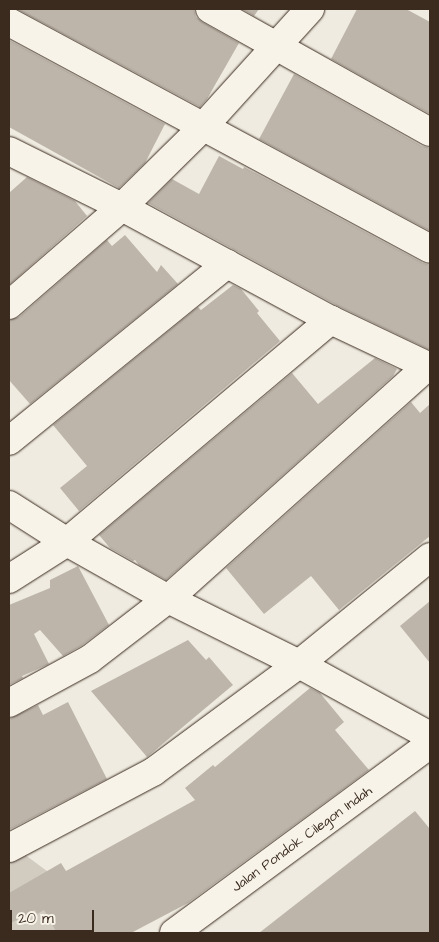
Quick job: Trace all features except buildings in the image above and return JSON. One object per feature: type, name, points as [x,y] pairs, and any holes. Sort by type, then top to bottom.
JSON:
[{"type":"street","points":[[210,9],[277,44],[430,132]]},
{"type":"street","points":[[9,305],[122,207],[202,128],[310,9]]},
{"type":"street","points":[[9,22],[202,128],[430,249]]},
{"type":"street","points":[[9,702],[90,659],[168,599],[429,366],[331,320],[122,207],[10,154]]},
{"type":"street","points":[[9,441],[227,264]]},
{"type":"street","points":[[9,579],[67,542],[331,320]]},
{"type":"street","points":[[9,505],[67,542],[168,599],[299,664],[430,736]]},
{"type":"street","points":[[9,848],[153,772],[299,664],[430,557]]},
{"type":"street","name":"Jalan Pondok Cilegon Indah","points":[[174,933],[430,744]]},
{"type":"shaded area","points":[[13,846],[131,933],[9,933],[9,848]]}]
